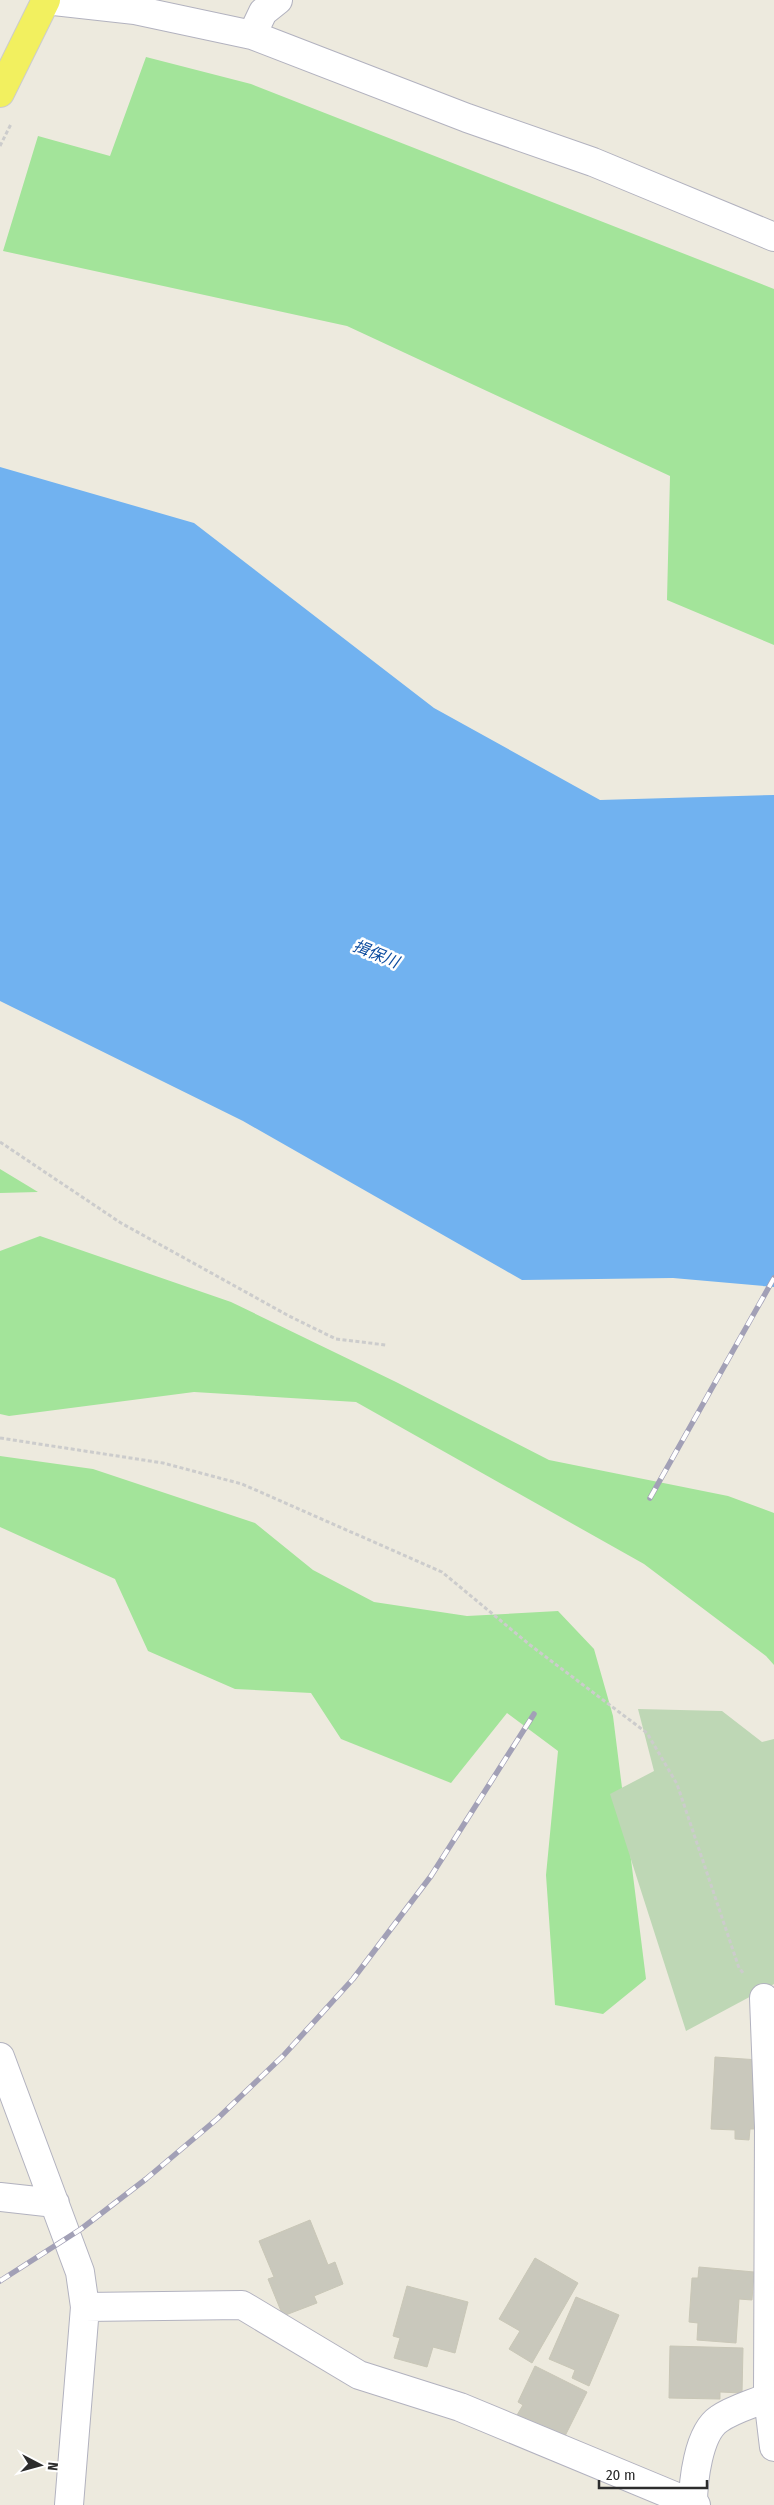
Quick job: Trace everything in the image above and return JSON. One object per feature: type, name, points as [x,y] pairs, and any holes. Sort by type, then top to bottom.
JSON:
[{"type":"main road","points":[[0,93],[45,0]]},
{"type":"street","points":[[45,0],[134,10],[252,35],[467,118],[593,162],[774,237]]},
{"type":"street","points":[[252,35],[263,12],[278,0]]},
{"type":"street","points":[[764,1998],[769,2126],[768,2397],[774,2447]]},
{"type":"street","points":[[0,2057],[80,2272],[85,2307],[69,2505]]},
{"type":"street","points":[[0,2197],[55,2203]]},
{"type":"street","points":[[85,2307],[242,2305],[359,2375],[460,2407],[694,2505],[696,2464],[705,2438],[718,2419],[768,2397]]},
{"type":"path","points":[[0,1142],[121,1223],[288,1316],[336,1339],[386,1345]]},
{"type":"path","points":[[0,1438],[163,1463],[242,1484],[442,1572],[530,1645],[647,1732],[677,1784],[739,1968],[764,1998]]},
{"type":"green space","points":[[146,57],[251,84],[774,289],[774,645],[667,600],[670,476],[347,326],[3,251],[38,136],[110,156]]},
{"type":"green space","points":[[0,1169],[38,1192],[0,1193]]},
{"type":"green space","points":[[40,1236],[231,1302],[396,1382],[549,1460],[728,1496],[774,1513],[774,1665],[766,1656],[644,1564],[356,1402],[194,1392],[9,1416],[0,1414],[0,1251]]},
{"type":"green space","points":[[0,1456],[93,1469],[255,1523],[313,1570],[374,1602],[467,1616],[558,1611],[594,1649],[613,1716],[646,1979],[603,2014],[555,2005],[546,1875],[558,1751],[507,1713],[451,1783],[341,1739],[311,1693],[235,1689],[148,1651],[115,1579],[0,1527]]},
{"type":"green space","points":[[638,1709],[722,1711],[762,1742],[774,1739],[774,1984],[686,2031],[610,1794],[654,1771]]},
{"type":"water","name":"揖保川","points":[[0,467],[194,523],[434,708],[600,800],[774,795],[774,1287],[673,1278],[522,1280],[243,1121],[0,1001]]},
{"type":"building","points":[[715,2057],[759,2060],[755,2129],[750,2129],[749,2140],[735,2139],[735,2130],[711,2129]]},
{"type":"building","points":[[310,2220],[328,2265],[335,2262],[343,2284],[314,2296],[317,2303],[283,2316],[268,2279],[274,2277],[259,2241]]},
{"type":"building","points":[[535,2258],[578,2283],[532,2363],[509,2349],[520,2331],[499,2319]]},
{"type":"building","points":[[699,2267],[754,2272],[752,2300],[739,2299],[736,2343],[697,2340],[698,2323],[689,2322],[692,2278],[698,2278]]},
{"type":"building","points":[[407,2286],[468,2302],[455,2353],[433,2347],[427,2367],[394,2358],[400,2338],[393,2336]]},
{"type":"building","points":[[576,2297],[619,2315],[589,2386],[572,2378],[575,2370],[549,2359]]},
{"type":"building","points":[[670,2346],[743,2348],[742,2393],[720,2392],[720,2399],[669,2398]]},
{"type":"building","points":[[535,2366],[587,2392],[564,2438],[517,2415],[523,2405],[518,2402]]},
{"type":"railway","points":[[650,1498],[774,1278]]},
{"type":"railway","points":[[0,2281],[81,2229],[146,2179],[217,2119],[283,2056],[353,1979],[431,1876],[534,1714]]}]
